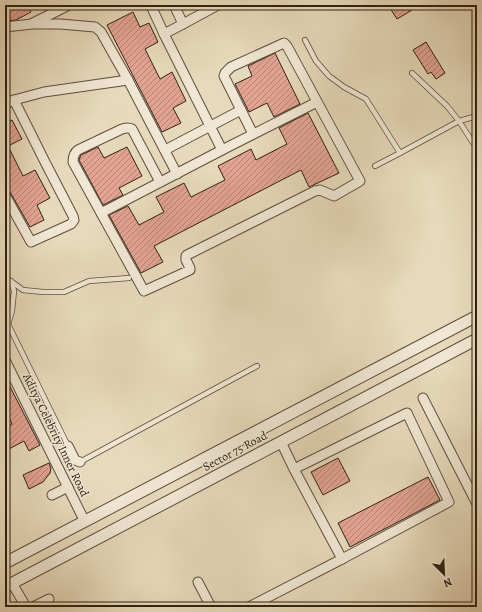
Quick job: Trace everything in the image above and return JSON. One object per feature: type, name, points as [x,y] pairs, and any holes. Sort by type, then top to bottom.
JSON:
[{"type":"street","points":[[32,24],[69,5]]},
{"type":"street","points":[[174,5],[183,24]]},
{"type":"street","points":[[164,34],[218,5]]},
{"type":"street","points":[[152,8],[222,150]]},
{"type":"street","points":[[5,27],[32,24],[60,24],[95,27],[99,29],[128,80],[177,174]]},
{"type":"street","points":[[160,182],[132,129],[130,128],[122,129],[78,150],[73,157],[73,162],[144,291],[190,270],[186,258],[187,255],[315,191],[320,190],[334,196],[360,181],[287,46],[283,43],[231,67],[224,76],[254,134]]},
{"type":"street","points":[[5,104],[44,92],[128,80]]},
{"type":"street","points":[[5,195],[31,242],[71,224],[74,220],[14,100]]},
{"type":"street","points":[[101,213],[317,102]]},
{"type":"street","points":[[165,150],[241,110]]},
{"type":"street","name":"Sector 75 Road","points":[[5,564],[477,316]]},
{"type":"street","name":"Sector 75 Road","points":[[9,585],[477,339]]},
{"type":"street","name":"Aditya Celebrity Inner Road","points":[[5,360],[85,522]]},
{"type":"street","points":[[422,398],[477,504]]},
{"type":"street","points":[[249,607],[342,560],[449,502],[407,413],[294,469]]},
{"type":"street","points":[[282,442],[294,469],[342,560]]},
{"type":"street","points":[[68,446],[75,460],[80,462]]},
{"type":"street","points":[[52,495],[68,487]]},
{"type":"street","points":[[198,582],[210,607]]},
{"type":"street","points":[[9,585],[26,607]]},
{"type":"street","points":[[33,607],[49,599]]},
{"type":"lane","points":[[305,40],[316,60],[329,76],[344,87],[366,99],[400,153]]},
{"type":"lane","points":[[412,74],[447,106],[477,150]]},
{"type":"lane","points":[[375,166],[459,122],[477,116]]},
{"type":"lane","points":[[5,277],[23,290],[43,292],[64,292],[89,281],[129,278]]},
{"type":"lane","points":[[11,281],[14,291],[12,311],[8,324],[68,446]]},
{"type":"lane","points":[[80,462],[257,366]]},
{"type":"building","points":[[5,5],[27,5],[31,12],[16,20],[5,21]]},
{"type":"building","points":[[388,5],[408,5],[412,10],[397,19]]},
{"type":"building","points":[[133,12],[140,27],[149,23],[158,42],[145,49],[160,79],[172,72],[186,101],[173,108],[181,123],[162,132],[107,25]]},
{"type":"building","points":[[426,42],[445,73],[436,79],[431,72],[428,74],[413,50]]},
{"type":"building","points":[[275,53],[300,104],[274,117],[267,103],[249,112],[235,84],[252,76],[248,66]]},
{"type":"building","points":[[308,113],[339,173],[309,187],[301,170],[154,246],[163,262],[141,273],[109,215],[128,206],[139,225],[164,212],[156,197],[184,183],[191,197],[225,180],[218,166],[251,149],[256,160],[287,144],[279,128]]},
{"type":"building","points":[[12,120],[22,139],[8,146],[23,176],[35,170],[50,198],[37,205],[44,220],[30,227],[10,192],[5,189],[5,123]]},
{"type":"building","points":[[98,147],[104,158],[127,147],[142,176],[119,188],[123,195],[103,205],[79,160],[81,155]]},
{"type":"building","points":[[5,377],[40,445],[29,451],[24,441],[9,449],[5,441],[5,428],[12,424],[5,410]]},
{"type":"building","points":[[338,458],[350,481],[323,495],[311,472]]},
{"type":"building","points":[[49,463],[51,468],[50,473],[43,482],[29,489],[23,475]]},
{"type":"building","points":[[428,477],[440,500],[350,547],[338,523]]}]
